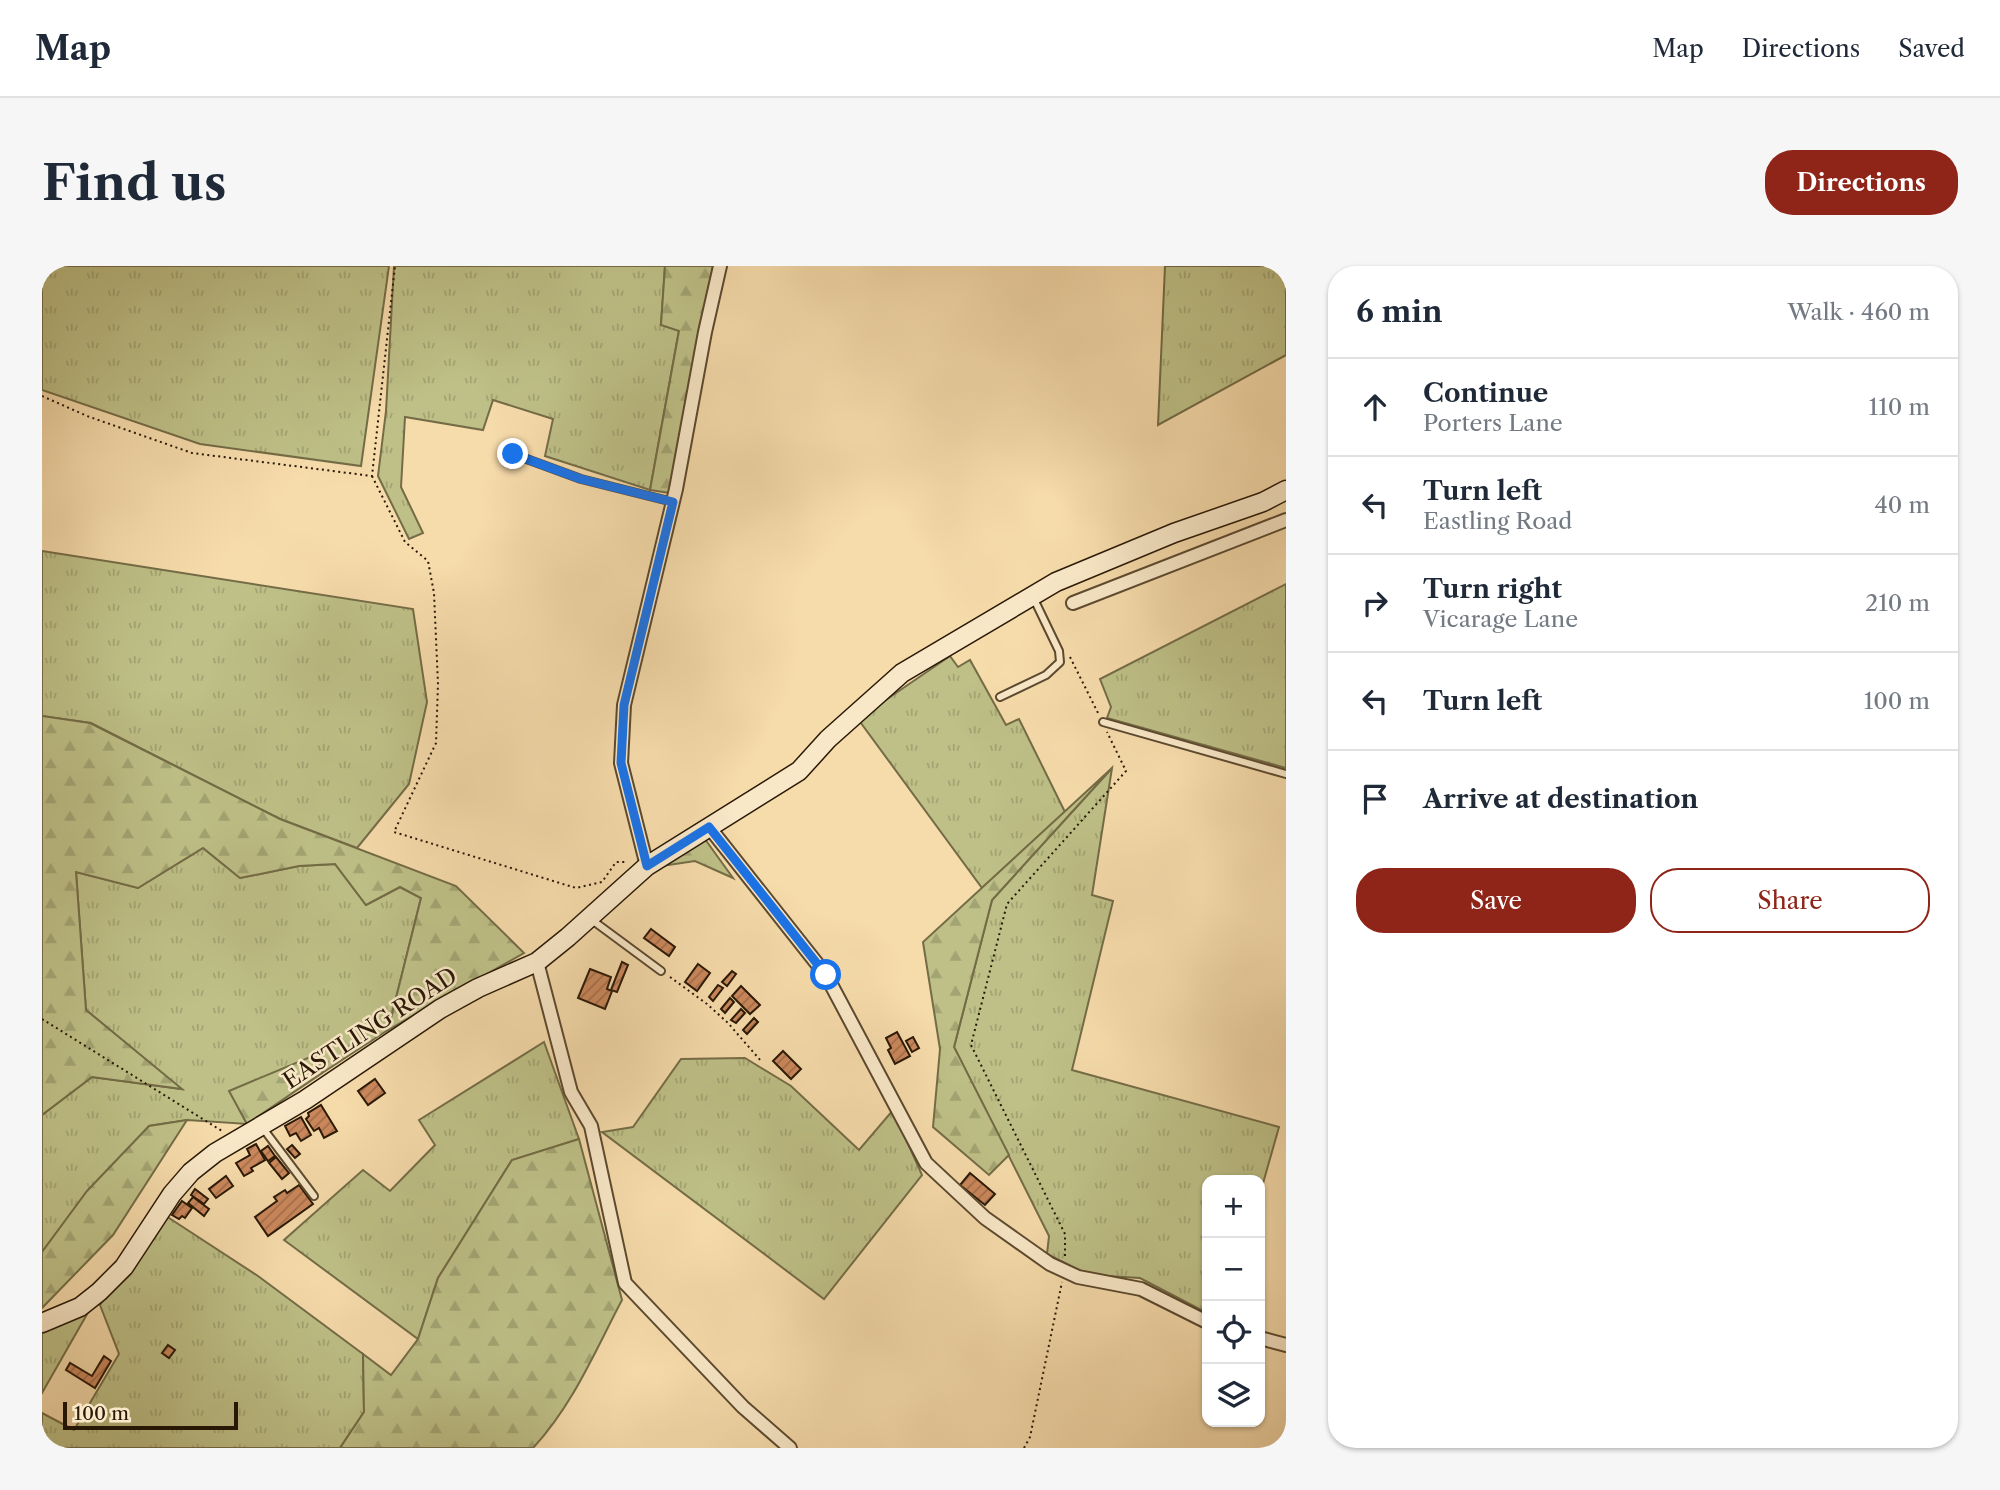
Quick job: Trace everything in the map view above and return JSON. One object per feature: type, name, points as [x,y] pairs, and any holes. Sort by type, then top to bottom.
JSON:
[{"type":"street","points":[[643,869],[621,763],[624,705],[673,502],[720,266]]},
{"type":"street","name":"EASTLING ROAD","points":[[42,1324],[80,1307],[124,1267],[172,1194],[191,1172],[236,1140],[305,1100],[440,1009],[478,988],[537,962],[643,869],[799,771],[828,739],[902,673],[1056,582],[1174,533],[1263,502],[1286,490]]},
{"type":"street","points":[[1073,603],[1286,520]]},
{"type":"street","points":[[709,827],[826,975],[926,1163],[985,1218],[1028,1250],[1064,1272],[1141,1289],[1202,1320]]},
{"type":"street","points":[[537,962],[548,985],[555,1019]]},
{"type":"street","points":[[537,962],[571,1092],[591,1126],[625,1283],[744,1407],[790,1448]]},
{"type":"street","points":[[1265,1339],[1286,1345]]},
{"type":"lane","points":[[513,454],[581,479],[673,502]]},
{"type":"lane","points":[[1000,697],[1046,675],[1060,662],[1059,651],[1032,596]]},
{"type":"lane","points":[[1102,722],[1286,774]]},
{"type":"lane","points":[[588,917],[661,971]]},
{"type":"lane","points":[[261,1126],[314,1196]]},
{"type":"path","points":[[394,266],[372,476],[405,542],[428,561],[434,593],[438,684],[436,743],[394,832],[576,888],[602,882],[613,865],[619,861],[643,869]]},
{"type":"path","points":[[42,396],[87,416],[192,453],[372,476]]},
{"type":"path","points":[[1024,1448],[1030,1437],[1064,1272],[1065,1234],[971,1045],[1007,904],[1126,771],[1067,652]]},
{"type":"path","points":[[661,971],[707,1004],[728,1023],[761,1061]]},
{"type":"path","points":[[42,1019],[236,1140]]},
{"type":"green space","points":[[42,266],[389,266],[361,466],[200,444],[42,390]]},
{"type":"green space","points":[[394,266],[665,266],[661,324],[679,330],[650,490],[545,456],[553,419],[493,400],[483,430],[405,417],[401,487],[423,533],[409,539],[378,476],[386,411]]},
{"type":"green space","points":[[665,266],[713,266],[670,493],[650,490],[679,331],[661,325]]},
{"type":"green space","points":[[1165,266],[1286,266],[1286,355],[1158,425]]},
{"type":"green space","points":[[42,551],[413,609],[427,702],[409,784],[357,848],[280,819],[91,723],[42,716]]},
{"type":"green space","points":[[1286,584],[1286,768],[1107,718],[1111,707],[1100,679]]},
{"type":"green space","points":[[950,656],[958,667],[970,660],[1006,725],[1019,719],[1065,812],[982,888],[858,719]]},
{"type":"green space","points":[[42,716],[90,723],[280,819],[456,886],[524,953],[388,1030],[421,898],[400,887],[366,905],[335,864],[299,866],[240,878],[203,848],[138,888],[76,872],[86,1010],[182,1089],[92,1077],[42,1115]]},
{"type":"green space","points":[[1112,768],[1092,895],[1113,901],[1072,1070],[1279,1127],[1265,1176],[1202,1175],[1202,1310],[1140,1278],[1089,1275],[1047,1254],[1049,1236],[954,1047],[992,900]]},
{"type":"green space","points":[[1112,768],[992,900],[954,1047],[1009,1155],[989,1175],[933,1127],[940,1049],[923,942]]},
{"type":"green space","points":[[702,835],[733,878],[695,861],[655,867]]},
{"type":"green space","points":[[203,848],[240,878],[299,866],[335,864],[366,905],[400,887],[421,898],[388,1030],[322,1073],[314,1056],[230,1091],[247,1124],[187,1120],[149,1126],[42,1252],[42,1115],[92,1077],[181,1089],[86,1010],[76,872],[138,888]]},
{"type":"green space","points":[[544,1042],[579,1139],[512,1160],[438,1278],[418,1339],[284,1240],[363,1170],[390,1191],[435,1145],[419,1120]]},
{"type":"green space","points":[[315,1055],[322,1073],[247,1124],[229,1091]]},
{"type":"green space","points":[[745,1058],[791,1086],[859,1150],[893,1110],[922,1175],[824,1299],[602,1132],[633,1127],[681,1059]]},
{"type":"green space","points":[[187,1120],[113,1235],[42,1308],[42,1252],[87,1191],[149,1126]]},
{"type":"green space","points":[[579,1139],[622,1300],[582,1377],[547,1431],[533,1448],[340,1448],[364,1412],[363,1354],[391,1375],[418,1339],[438,1278],[512,1160]]},
{"type":"green space","points":[[166,1216],[258,1276],[363,1354],[364,1412],[340,1448],[42,1448],[42,1413],[74,1430],[119,1354],[100,1305]]},
{"type":"green space","points":[[90,1309],[42,1393],[42,1329]]},
{"type":"building","points":[[651,929],[675,947],[669,956],[644,938]]},
{"type":"building","points":[[622,962],[628,965],[617,992],[611,990]]},
{"type":"building","points":[[698,964],[710,973],[697,991],[685,982]]},
{"type":"building","points":[[590,969],[611,977],[607,989],[612,991],[605,1009],[578,998]]},
{"type":"building","points":[[732,971],[736,974],[727,986],[722,982]]},
{"type":"building","points":[[718,985],[723,988],[713,1001],[709,997]]},
{"type":"building","points":[[741,986],[760,1005],[750,1014],[732,996]]},
{"type":"building","points":[[730,998],[734,1002],[725,1013],[721,1009]]},
{"type":"building","points":[[741,1009],[745,1013],[736,1023],[731,1020]]},
{"type":"building","points":[[754,1018],[758,1022],[747,1034],[743,1030]]},
{"type":"building","points":[[897,1032],[910,1056],[895,1064],[886,1038]]},
{"type":"building","points":[[913,1037],[919,1048],[912,1052],[906,1041]]},
{"type":"building","points":[[783,1051],[801,1069],[791,1079],[773,1061]]},
{"type":"building","points":[[375,1079],[385,1093],[368,1105],[358,1091]]},
{"type":"building","points":[[321,1105],[337,1131],[324,1138],[319,1128],[314,1131],[306,1119],[308,1113]]},
{"type":"building","points":[[301,1117],[311,1135],[301,1141],[296,1133],[290,1136],[285,1126]]},
{"type":"building","points":[[256,1144],[265,1160],[251,1168],[253,1171],[244,1176],[236,1163],[250,1155],[247,1149]]},
{"type":"building","points":[[292,1145],[300,1154],[295,1158],[287,1149]]},
{"type":"building","points":[[268,1146],[275,1156],[268,1161],[261,1151]]},
{"type":"building","points":[[276,1157],[289,1173],[282,1179],[269,1163]]},
{"type":"building","points":[[970,1173],[995,1194],[985,1205],[960,1185]]},
{"type":"building","points":[[226,1176],[233,1186],[216,1198],[209,1189]]},
{"type":"building","points":[[299,1185],[313,1204],[268,1236],[255,1217],[277,1201],[274,1197]]},
{"type":"building","points":[[195,1189],[208,1199],[204,1204],[191,1195]]},
{"type":"building","points":[[193,1197],[209,1209],[204,1216],[188,1203]]},
{"type":"building","points":[[182,1201],[192,1208],[185,1218],[182,1216],[179,1219],[172,1215]]},
{"type":"building","points":[[168,1345],[175,1350],[169,1358],[162,1353]]},
{"type":"building","points":[[104,1356],[111,1361],[95,1388],[66,1370],[70,1363],[92,1376]]},
{"type":"route","points":[[513,454],[581,479],[673,502],[624,705],[621,763],[647,866],[709,827],[826,975]]}]
